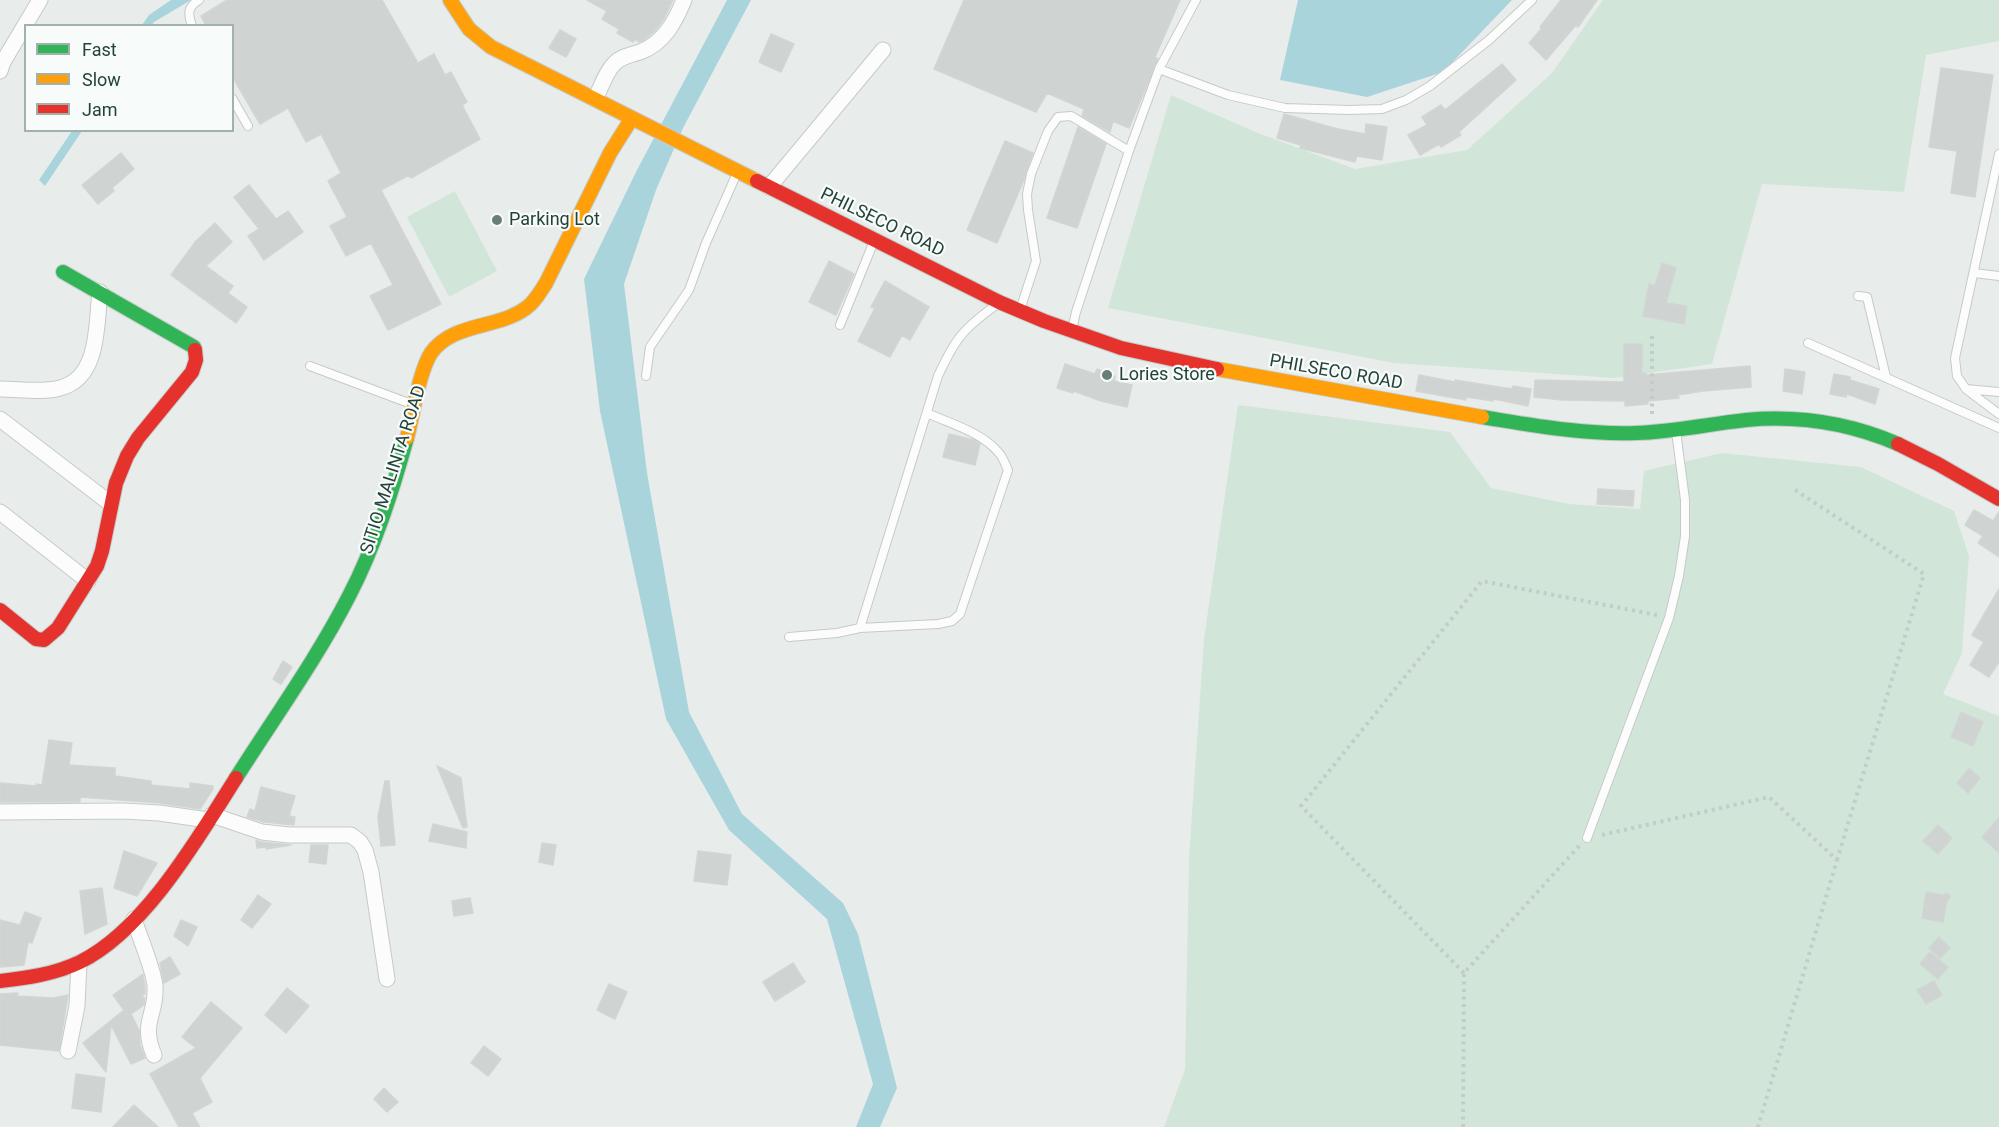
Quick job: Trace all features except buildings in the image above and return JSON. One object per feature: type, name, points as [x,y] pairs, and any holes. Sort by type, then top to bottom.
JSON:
[{"type":"street","name":"PHILSECO ROAD","points":[[450,0],[476,39],[512,59],[999,302],[1072,332],[1120,347],[1178,361],[1479,417],[1578,431],[1620,434],[1652,432],[1780,418],[1806,419],[1852,427],[1882,436],[1908,448],[1999,499]]},
{"type":"street","points":[[595,99],[614,64],[624,56],[642,51],[658,42],[676,18],[684,0]]},
{"type":"street","points":[[1,65],[36,1]]},
{"type":"street","points":[[769,187],[883,50]]},
{"type":"street","name":"SITIO MALINTA ROAD","points":[[0,981],[31,979],[79,963],[104,947],[164,887],[293,691],[343,606],[374,541],[429,356],[439,342],[522,311],[536,299],[610,153],[636,120]]},
{"type":"street","points":[[0,610],[36,639],[44,640],[58,628],[88,581],[102,551],[111,504],[120,470],[127,456],[138,438],[192,372],[196,363],[197,352],[194,347],[63,272]]},
{"type":"street","points":[[0,389],[45,390],[71,384],[78,379],[86,370],[94,350],[100,292]]},
{"type":"street","points":[[0,419],[111,504]]},
{"type":"street","points":[[0,512],[88,581]]},
{"type":"street","points":[[0,812],[140,812],[210,818],[262,832],[289,835],[351,835],[365,849],[371,872],[387,979]]},
{"type":"street","points":[[134,919],[155,986],[148,1032],[148,1041],[154,1055]]},
{"type":"street","points":[[68,1051],[77,1006],[79,963]]},
{"type":"lane","points":[[191,24],[188,16],[189,10],[193,3],[199,0]]},
{"type":"lane","points":[[1072,332],[1076,312],[1129,151],[1159,69],[1196,0]]},
{"type":"lane","points":[[1159,69],[1228,95],[1285,108],[1382,109],[1406,100],[1430,86],[1489,40],[1532,0]]},
{"type":"lane","points":[[234,102],[248,126]]},
{"type":"lane","points":[[1019,311],[1036,261],[1027,194],[1031,174],[1048,131],[1058,117],[1071,116],[1129,151]]},
{"type":"lane","points":[[1999,154],[1955,358],[1958,376],[1966,389],[1999,414]]},
{"type":"lane","points":[[646,376],[650,346],[689,290],[706,243],[738,172]]},
{"type":"lane","points":[[840,325],[875,240]]},
{"type":"lane","points":[[1974,273],[1999,276]]},
{"type":"lane","points":[[1858,296],[1867,297],[1886,377]]},
{"type":"lane","points":[[860,628],[938,376],[959,336],[970,323],[999,302]]},
{"type":"lane","points":[[1808,343],[1999,428]]},
{"type":"lane","points":[[310,366],[416,405]]},
{"type":"lane","points":[[1966,389],[1999,392]]},
{"type":"lane","points":[[789,638],[860,628],[938,624],[952,621],[960,614],[1008,470],[1001,454],[986,442],[971,432],[927,413]]},
{"type":"lane","points":[[1587,838],[1669,618],[1679,576],[1685,501],[1675,429]]},
{"type":"path","points":[[1652,335],[1652,432]]},
{"type":"path","points":[[1758,1127],[1924,574],[1795,490]]},
{"type":"path","points":[[1464,974],[1301,806],[1482,581],[1669,618]]},
{"type":"path","points":[[1463,1127],[1464,974],[1587,838],[1769,797],[1837,860]]},
{"type":"green space","points":[[1603,0],[1999,0],[1999,41],[1926,55],[1904,192],[1762,184],[1712,364],[1614,378],[1394,363],[1108,308],[1171,95],[1258,133],[1355,169],[1467,150],[1552,73]]},
{"type":"green space","points":[[455,191],[497,271],[449,297],[407,217]]},
{"type":"green space","points":[[1238,405],[1450,432],[1491,488],[1569,504],[1640,509],[1644,471],[1722,453],[1861,467],[1954,511],[1969,556],[1962,653],[1943,694],[1999,716],[1999,1127],[1164,1127],[1185,1069],[1189,857],[1204,639]]},
{"type":"water","points":[[171,0],[191,0],[153,24],[143,24],[149,15]]},
{"type":"water","points":[[727,0],[751,0],[683,128],[656,190],[624,284],[647,473],[689,712],[742,814],[843,903],[858,934],[897,1088],[880,1127],[856,1127],[873,1084],[827,919],[729,830],[666,719],[600,411],[584,279],[637,170]]},
{"type":"water","points":[[1298,0],[1512,0],[1443,72],[1367,97],[1280,80]]},
{"type":"water","points":[[71,132],[81,132],[45,186],[39,180]]},
{"type":"traffic: fast","points":[[63,272],[194,347],[195,350]]},
{"type":"traffic: fast","points":[[1482,417],[1559,429],[1617,433],[1664,431],[1746,420],[1804,420],[1842,426],[1898,444]]},
{"type":"traffic: fast","points":[[236,778],[309,666],[349,596],[382,518],[407,438]]},
{"type":"traffic: slow","points":[[450,0],[469,29],[491,47],[757,181]]},
{"type":"traffic: slow","points":[[407,438],[420,382],[431,353],[451,336],[515,315],[535,300],[546,283],[610,153],[632,118]]},
{"type":"traffic: slow","points":[[1217,369],[1482,417]]},
{"type":"traffic: jam","points":[[757,181],[999,302],[1044,321],[1121,348],[1217,369]]},
{"type":"traffic: jam","points":[[0,610],[36,639],[44,640],[58,628],[97,566],[116,483],[127,456],[138,438],[192,372],[196,360],[195,350]]},
{"type":"traffic: jam","points":[[1898,444],[1999,499]]},
{"type":"traffic: jam","points":[[0,981],[61,970],[80,962],[104,947],[148,906],[168,881],[236,778]]},
{"type":"place","name":"Parking Lot","points":[[497,220]]},
{"type":"place","name":"Lories Store","points":[[1107,375]]}]
